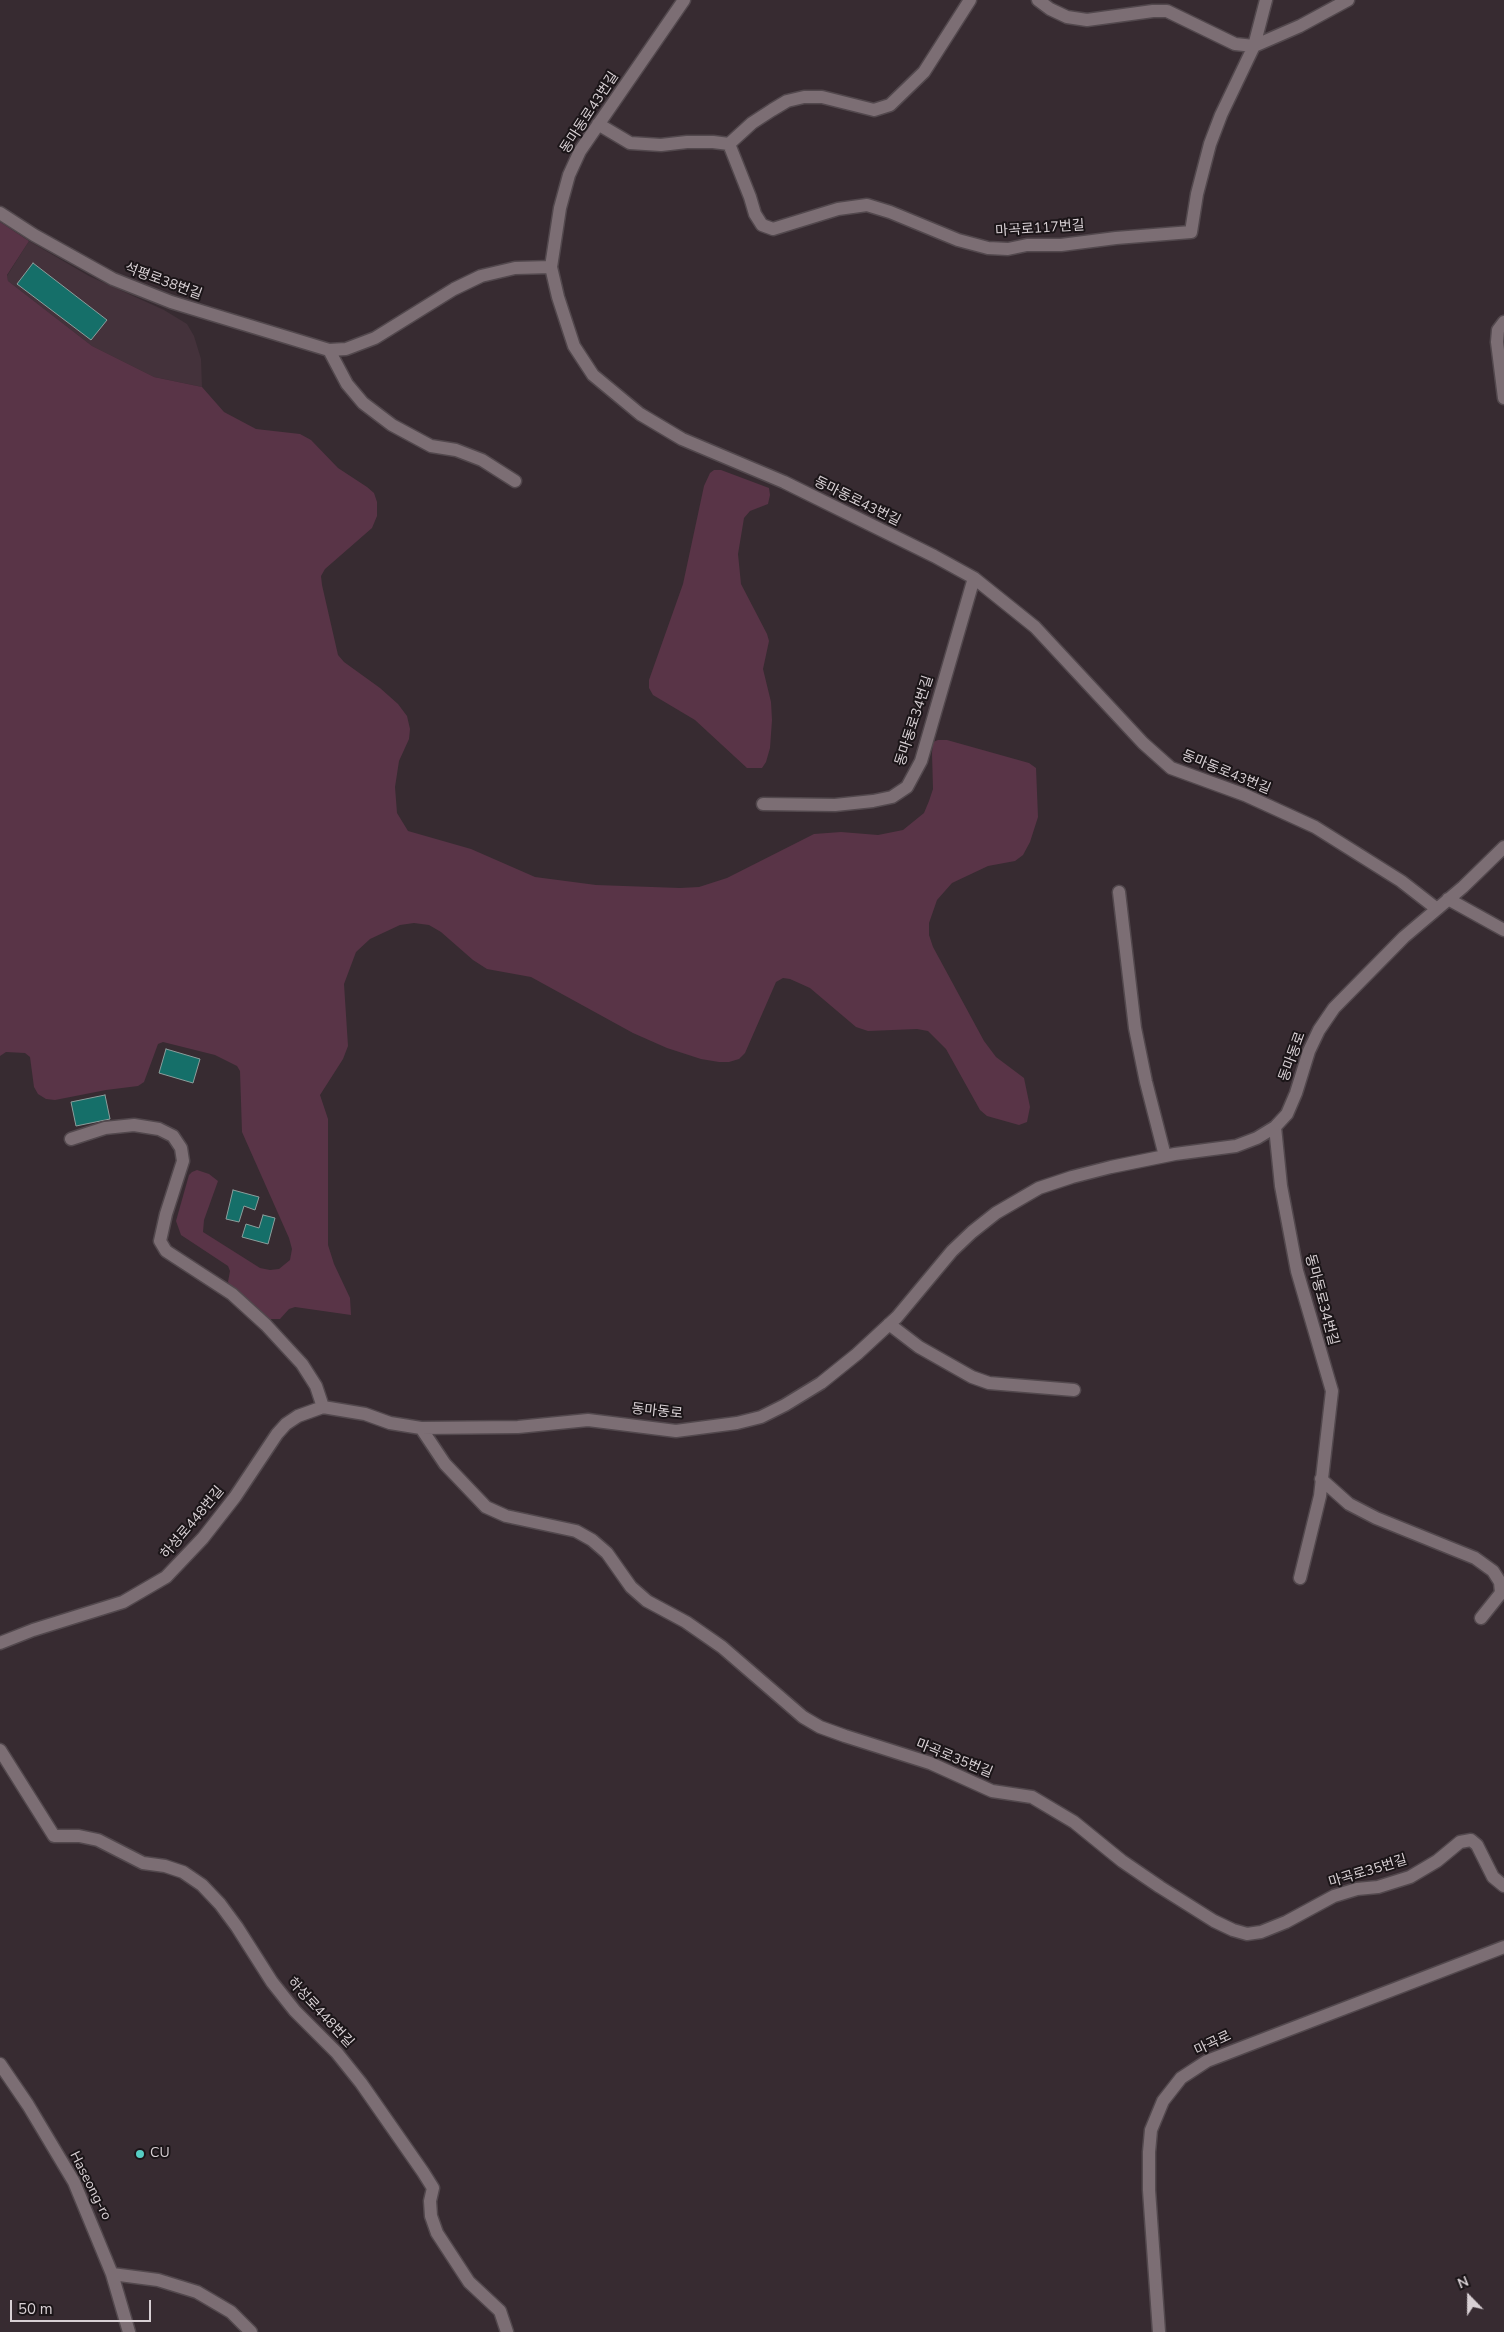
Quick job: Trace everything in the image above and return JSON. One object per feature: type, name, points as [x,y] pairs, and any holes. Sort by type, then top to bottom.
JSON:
[{"type":"street","name":"동마동로43번길","points":[[684,0],[580,151],[569,175],[560,208],[551,267],[566,324],[574,346],[593,375],[640,414],[682,440],[784,482],[934,556],[974,578],[1035,627],[1143,743],[1172,768],[1245,795],[1314,827],[1368,859],[1437,909]]},
{"type":"street","points":[[598,124],[630,143],[661,145],[713,142],[729,144],[752,123],[787,101],[804,97],[822,97],[874,110],[890,105],[924,72],[970,0]]},
{"type":"street","points":[[1038,0],[1050,9],[1067,17],[1088,20],[1153,10],[1167,11],[1235,44],[1254,46],[1300,26],[1348,0]]},
{"type":"street","name":"마곡로117번길","points":[[729,144],[755,214],[762,225],[774,229],[838,209],[867,205],[890,212],[958,240],[988,248],[1008,249],[1027,244],[1061,245],[1125,237],[1191,232],[1196,194],[1210,144],[1221,115],[1254,46],[1266,0]]},
{"type":"street","name":"석평로38번길","points":[[0,213],[34,235],[113,279],[171,302],[329,350],[346,349],[375,338],[454,288],[481,276],[515,268],[551,267]]},
{"type":"street","points":[[1504,322],[1498,330],[1497,342],[1504,398]]},
{"type":"street","points":[[329,350],[347,384],[364,403],[392,425],[431,446],[456,450],[482,460],[514,481]]},
{"type":"street","name":"동마동로34번길","points":[[763,804],[835,805],[873,801],[892,797],[907,787],[921,761],[974,578]]},
{"type":"street","name":"동마동로","points":[[421,1428],[518,1427],[588,1420],[676,1431],[737,1423],[761,1417],[777,1409],[821,1382],[856,1354],[888,1324],[952,1251],[996,1213],[1039,1188],[1072,1176],[1165,1156],[1236,1146],[1257,1138],[1275,1127],[1287,1114],[1296,1093],[1309,1051],[1319,1030],[1334,1008],[1404,937],[1504,847]]},
{"type":"street","points":[[1119,892],[1135,1028],[1146,1082],[1165,1156]]},
{"type":"street","points":[[1448,899],[1504,930]]},
{"type":"street","points":[[71,1139],[105,1128],[134,1125],[159,1129],[173,1136],[181,1148],[183,1161],[160,1241],[166,1251],[232,1294],[266,1325],[302,1364],[316,1386],[323,1408]]},
{"type":"street","name":"동마동로34번길","points":[[1275,1127],[1282,1186],[1297,1271],[1332,1391],[1320,1496],[1300,1578]]},
{"type":"street","points":[[888,1324],[919,1348],[948,1366],[980,1380],[989,1383],[1074,1390]]},
{"type":"street","name":"하성로448번길","points":[[0,1643],[33,1630],[123,1602],[166,1577],[203,1538],[235,1497],[277,1434],[286,1424],[298,1416],[323,1408],[364,1414],[390,1423],[421,1428]]},
{"type":"street","name":"마곡로35번길","points":[[421,1428],[445,1464],[486,1507],[506,1516],[576,1531],[592,1540],[607,1553],[631,1587],[647,1601],[686,1622],[722,1647],[803,1716],[820,1727],[936,1766],[992,1791],[1032,1797],[1074,1822],[1122,1861],[1160,1887],[1214,1921],[1233,1930],[1246,1934],[1262,1932],[1286,1922],[1334,1896],[1357,1889],[1378,1887],[1410,1877],[1437,1861],[1460,1842],[1471,1840],[1477,1846],[1493,1877],[1504,1886]]},
{"type":"street","points":[[1322,1479],[1349,1504],[1376,1518],[1475,1558],[1494,1571],[1500,1582],[1501,1593],[1481,1618]]},
{"type":"street","name":"하성로448번길","points":[[0,1750],[54,1836],[79,1836],[98,1840],[143,1863],[165,1866],[183,1872],[202,1885],[220,1904],[272,1982],[295,2011],[337,2053],[423,2172],[433,2188],[430,2201],[431,2216],[436,2233],[469,2282],[500,2310],[507,2332]]},
{"type":"street","name":"마곡로","points":[[1159,2332],[1149,2190],[1149,2152],[1151,2130],[1163,2100],[1181,2078],[1208,2061],[1504,1946]]},
{"type":"street","name":"Haseong-ro","points":[[0,2064],[74,2182],[112,2274],[129,2332]]},
{"type":"street","points":[[112,2274],[158,2280],[197,2292],[231,2312],[252,2332]]},
{"type":"shaded area","points":[[0,222],[29,241],[7,275],[8,281],[92,346],[154,377],[202,387],[224,412],[256,429],[300,434],[311,440],[338,468],[374,493],[377,502],[377,516],[372,528],[325,569],[321,576],[338,655],[344,662],[380,688],[398,704],[407,716],[410,729],[409,739],[399,761],[395,787],[397,813],[408,831],[471,849],[535,877],[596,885],[699,887],[727,878],[814,834],[841,832],[878,835],[903,830],[924,813],[929,801],[933,789],[933,742],[938,740],[947,740],[1029,763],[1036,768],[1038,817],[1030,842],[1023,855],[1015,861],[988,866],[952,883],[937,900],[929,923],[929,935],[933,947],[984,1041],[996,1057],[1024,1078],[1030,1107],[1027,1122],[1019,1125],[987,1116],[980,1110],[946,1049],[928,1031],[917,1029],[868,1031],[856,1027],[810,988],[790,979],[783,978],[776,982],[745,1053],[739,1059],[719,1062],[701,1059],[667,1048],[633,1033],[531,977],[487,969],[473,960],[441,932],[429,925],[414,923],[400,925],[370,939],[356,952],[344,984],[348,1046],[343,1059],[320,1095],[328,1119],[328,1245],[334,1264],[350,1298],[351,1315],[295,1307],[289,1309],[280,1319],[269,1319],[265,1316],[230,1285],[228,1282],[230,1271],[228,1266],[181,1235],[176,1221],[189,1175],[197,1170],[209,1174],[218,1181],[204,1220],[203,1232],[260,1268],[279,1269],[290,1260],[292,1249],[289,1238],[242,1132],[240,1071],[237,1066],[215,1055],[163,1042],[158,1044],[144,1082],[138,1086],[55,1100],[46,1099],[38,1094],[34,1087],[30,1057],[25,1053],[6,1052],[0,1056]]},
{"type":"shaded area","points":[[29,241],[89,276],[164,310],[187,324],[194,336],[201,359],[202,387],[154,377],[92,346],[8,281],[7,276]]},
{"type":"shaded area","points":[[714,470],[721,470],[769,488],[768,504],[750,511],[744,518],[738,554],[741,584],[769,641],[763,669],[771,702],[772,720],[770,748],[762,768],[747,768],[695,720],[653,695],[649,688],[649,680],[683,584],[704,486],[710,473]]},
{"type":"building","points":[[33,263],[107,320],[91,340],[17,284]]},
{"type":"building","points":[[166,1049],[200,1059],[193,1083],[159,1073]]},
{"type":"building","points":[[105,1095],[110,1119],[76,1126],[71,1102]]},
{"type":"building","points":[[233,1190],[259,1197],[255,1210],[244,1206],[239,1222],[226,1219]]},
{"type":"building","points":[[263,1215],[275,1218],[268,1244],[242,1237],[246,1224],[259,1228]]},
{"type":"place","name":"CU","points":[[140,2154]]}]
